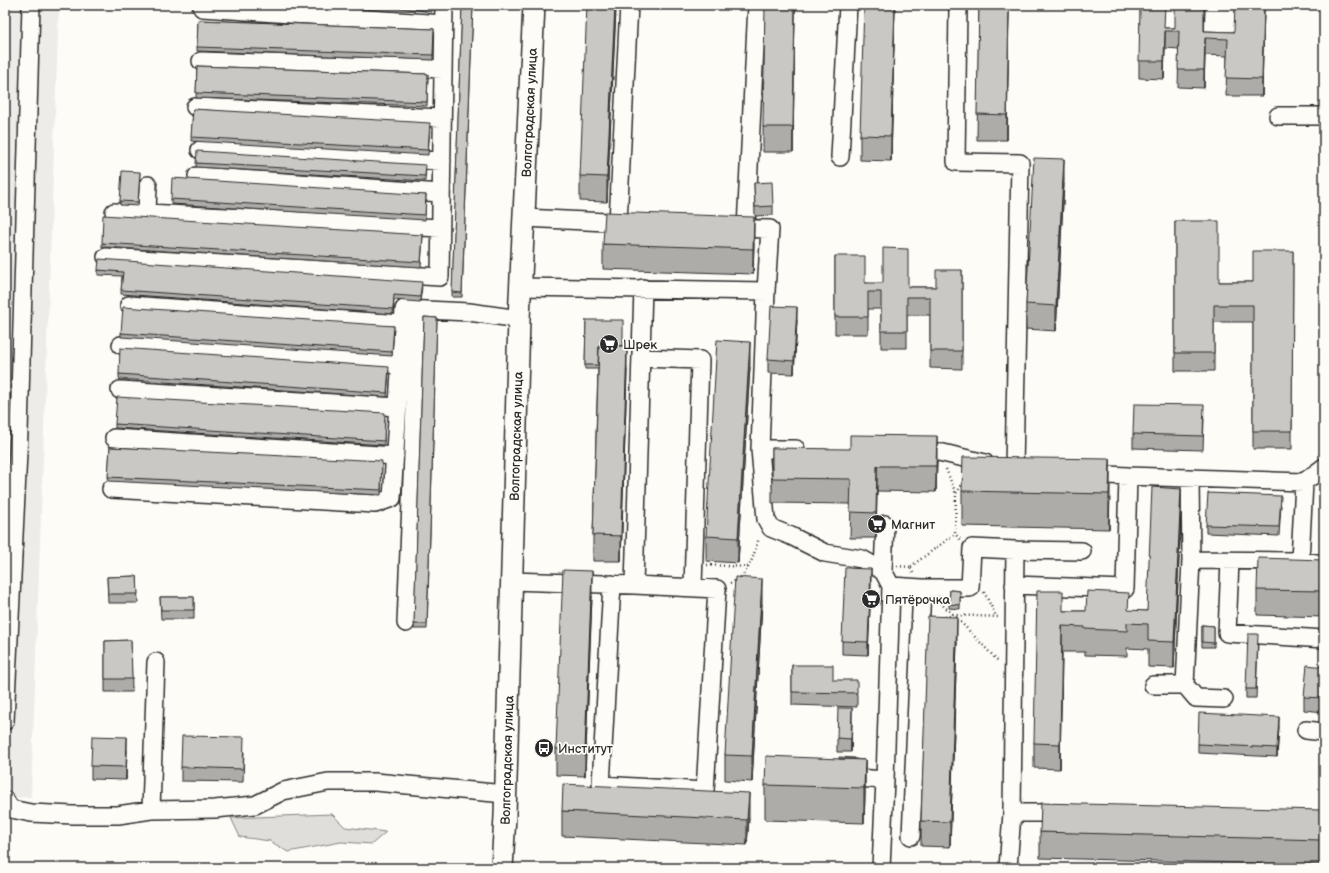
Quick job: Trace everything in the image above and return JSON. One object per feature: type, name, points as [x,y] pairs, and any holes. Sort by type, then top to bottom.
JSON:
[{"type":"main road","name":"Волгоградская улица","points":[[502,868],[520,287],[534,5]]},
{"type":"lane","points":[[5,721],[19,432],[31,5]]},
{"type":"lane","points":[[106,257],[440,277],[444,5]]},
{"type":"lane","points":[[618,222],[629,5]]},
{"type":"lane","points":[[746,228],[757,5]]},
{"type":"lane","points":[[840,157],[848,5]]},
{"type":"lane","points":[[900,452],[939,452],[1022,470],[1020,163],[956,162],[958,5]]},
{"type":"lane","points":[[202,8],[444,24]]},
{"type":"lane","points":[[201,61],[443,69]]},
{"type":"lane","points":[[195,107],[442,118]]},
{"type":"lane","points":[[1278,116],[1324,116]]},
{"type":"lane","points":[[200,150],[442,161]]},
{"type":"lane","points":[[197,176],[441,192]]},
{"type":"lane","points":[[147,213],[148,185]]},
{"type":"lane","points":[[114,212],[440,228]]},
{"type":"lane","points":[[524,218],[642,223]]},
{"type":"lane","points":[[714,227],[770,229],[760,449],[766,519],[771,528],[825,553],[862,559],[883,571]]},
{"type":"lane","points":[[520,287],[766,291]]},
{"type":"lane","points":[[634,585],[643,288]]},
{"type":"lane","points":[[129,304],[403,324]]},
{"type":"lane","points":[[111,489],[375,504],[392,498],[404,309],[469,312],[519,319]]},
{"type":"lane","points":[[406,623],[419,310]]},
{"type":"lane","points":[[122,345],[400,365]]},
{"type":"lane","points":[[641,358],[700,360],[693,587]]},
{"type":"lane","points":[[120,390],[398,408]]},
{"type":"lane","points":[[114,438],[394,456]]},
{"type":"lane","points":[[760,449],[815,450]]},
{"type":"lane","points":[[1067,472],[1190,479],[1304,482],[1324,467]]},
{"type":"lane","points":[[1014,585],[1125,589],[1128,476]]},
{"type":"lane","points":[[1190,479],[1191,560],[1185,685],[1196,698],[1224,699]]},
{"type":"lane","points":[[1300,561],[1304,482]]},
{"type":"lane","points":[[881,868],[891,586],[883,571],[885,524]]},
{"type":"lane","points":[[891,586],[922,588],[970,588],[972,548],[1014,550],[1082,550]]},
{"type":"lane","points":[[1008,868],[1012,813],[1014,550]]},
{"type":"lane","points":[[1191,560],[1300,561],[1324,564]]},
{"type":"lane","points":[[1230,561],[1227,633],[1324,639]]},
{"type":"lane","points":[[511,582],[612,584],[717,589],[705,791],[601,785],[612,584]]},
{"type":"lane","points":[[911,836],[922,588]]},
{"type":"lane","points":[[152,810],[156,662]]},
{"type":"lane","points":[[1153,685],[1185,685]]},
{"type":"lane","points":[[1306,730],[1324,732]]},
{"type":"lane","points":[[830,777],[885,780]]},
{"type":"lane","points":[[5,800],[11,809],[31,813],[118,815],[152,810],[215,809],[255,805],[283,791],[328,782],[375,782],[505,794]]},
{"type":"lane","points":[[1012,813],[1081,813]]},
{"type":"path","points":[[939,452],[956,494],[955,534]]},
{"type":"path","points":[[956,494],[976,461]]},
{"type":"path","points":[[717,589],[743,577],[766,519]]},
{"type":"path","points":[[955,534],[972,548]]},
{"type":"path","points":[[955,534],[910,567],[922,588],[954,615],[1013,676]]},
{"type":"path","points":[[694,564],[748,567]]},
{"type":"path","points":[[920,626],[954,615],[1014,617]]},
{"type":"shaded area","points":[[7,5],[59,5],[31,797],[5,798],[5,94]]},
{"type":"shaded area","points":[[332,814],[345,827],[386,832],[372,844],[341,842],[288,852],[270,841],[240,837],[231,818]]},
{"type":"building","points":[[409,5],[432,5],[432,8]]},
{"type":"building","points":[[462,5],[473,5],[462,293],[452,292]]},
{"type":"building","points":[[587,5],[615,5],[607,177],[580,176]]},
{"type":"building","points":[[765,5],[795,5],[793,127],[763,127]]},
{"type":"building","points":[[864,5],[895,5],[891,136],[860,135]]},
{"type":"building","points":[[979,5],[1009,5],[1007,115],[977,114]]},
{"type":"building","points":[[1140,5],[1165,5],[1164,28],[1175,28],[1175,5],[1204,5],[1204,31],[1234,32],[1235,5],[1264,5],[1262,79],[1226,78],[1228,39],[1205,38],[1204,70],[1178,70],[1179,31],[1165,31],[1164,61],[1139,61]]},
{"type":"building","points":[[198,20],[434,29],[433,55],[197,47]]},
{"type":"building","points":[[197,66],[428,74],[427,102],[196,93]]},
{"type":"building","points":[[193,109],[430,123],[428,150],[191,137]]},
{"type":"building","points":[[197,151],[426,165],[425,176],[196,163]]},
{"type":"building","points":[[1034,158],[1064,159],[1056,306],[1026,304]]},
{"type":"building","points":[[122,171],[140,172],[138,202],[120,201]]},
{"type":"building","points":[[172,178],[426,195],[425,215],[171,199]]},
{"type":"building","points":[[772,182],[773,206],[755,207],[754,183]]},
{"type":"building","points":[[605,212],[754,217],[753,249],[603,244]]},
{"type":"building","points":[[103,215],[423,235],[421,262],[102,243]]},
{"type":"building","points":[[1175,221],[1219,221],[1219,282],[1253,282],[1253,251],[1293,251],[1292,431],[1253,431],[1253,305],[1214,305],[1214,353],[1175,353]]},
{"type":"building","points":[[883,248],[908,249],[908,287],[936,287],[936,270],[962,270],[962,351],[930,351],[930,297],[907,297],[907,331],[881,331],[881,292],[868,292],[868,317],[835,317],[835,256],[865,256],[865,283],[883,283]]},
{"type":"building","points":[[99,259],[422,282],[420,297],[394,295],[393,309],[121,290],[123,272],[98,270]]},
{"type":"building","points":[[771,306],[797,307],[794,361],[768,359]]},
{"type":"building","points":[[123,307],[394,326],[392,352],[121,333]]},
{"type":"building","points":[[424,317],[437,318],[427,624],[414,624]]},
{"type":"building","points":[[586,320],[623,320],[623,346],[599,345],[598,365],[585,365]]},
{"type":"building","points":[[717,340],[750,342],[738,538],[706,536]]},
{"type":"building","points":[[599,345],[627,346],[621,536],[593,535]]},
{"type":"building","points":[[120,348],[389,367],[387,393],[119,374]]},
{"type":"building","points":[[117,397],[385,413],[384,441],[115,424]]},
{"type":"building","points":[[1134,404],[1204,405],[1203,436],[1133,434]]},
{"type":"building","points":[[850,435],[937,436],[936,466],[877,466],[876,513],[850,512],[851,479],[772,478],[772,448],[850,449]]},
{"type":"building","points":[[110,447],[382,461],[381,490],[108,477]]},
{"type":"building","points":[[963,457],[1110,459],[1109,494],[962,491]]},
{"type":"building","points":[[1152,487],[1181,489],[1174,642],[1148,641],[1148,624],[1127,623],[1127,631],[1085,629],[1085,627],[1062,626],[1060,744],[1034,743],[1037,591],[1063,591],[1063,611],[1086,611],[1087,591],[1129,593],[1128,610],[1147,611]]},
{"type":"building","points":[[1208,493],[1281,496],[1279,527],[1206,525]]},
{"type":"building","points":[[1324,507],[1324,529],[1323,529]]},
{"type":"building","points":[[1258,558],[1324,560],[1324,591],[1257,590]]},
{"type":"building","points":[[845,568],[871,569],[868,642],[842,641]]},
{"type":"building","points":[[563,570],[592,571],[585,750],[556,749]]},
{"type":"building","points":[[137,576],[138,594],[108,594],[107,577]]},
{"type":"building","points":[[735,577],[762,579],[752,756],[725,755]]},
{"type":"building","points":[[950,590],[960,591],[960,605],[949,604]]},
{"type":"building","points":[[160,597],[194,597],[194,610],[161,610]]},
{"type":"building","points":[[928,616],[957,617],[950,822],[921,821]]},
{"type":"building","points":[[1202,625],[1214,626],[1214,643],[1202,642]]},
{"type":"building","points":[[1248,634],[1258,634],[1256,689],[1246,689]]},
{"type":"building","points":[[131,640],[132,679],[105,679],[105,641]]},
{"type":"building","points":[[792,665],[833,665],[833,680],[857,680],[857,693],[792,692]]},
{"type":"building","points":[[1307,665],[1324,667],[1324,698],[1304,697]]},
{"type":"building","points":[[838,708],[852,708],[851,739],[837,738]]},
{"type":"building","points":[[1199,713],[1279,717],[1277,748],[1198,744]]},
{"type":"building","points":[[92,736],[127,737],[126,767],[91,766]]},
{"type":"building","points":[[182,736],[244,737],[243,769],[181,767]]},
{"type":"building","points":[[766,756],[865,760],[864,788],[765,785]]},
{"type":"building","points":[[839,757],[855,758],[855,759],[839,759]]},
{"type":"building","points":[[563,784],[749,793],[747,820],[562,811]]},
{"type":"building","points":[[1041,803],[1321,810],[1320,840],[1040,832]]},
{"type":"place","name":"Шрек","points":[[609,344]]},
{"type":"place","name":"Магнит","points":[[877,524]]},
{"type":"place","name":"Пятёрочка","points":[[871,599]]},
{"type":"place","name":"Институт","points":[[544,748]]}]
